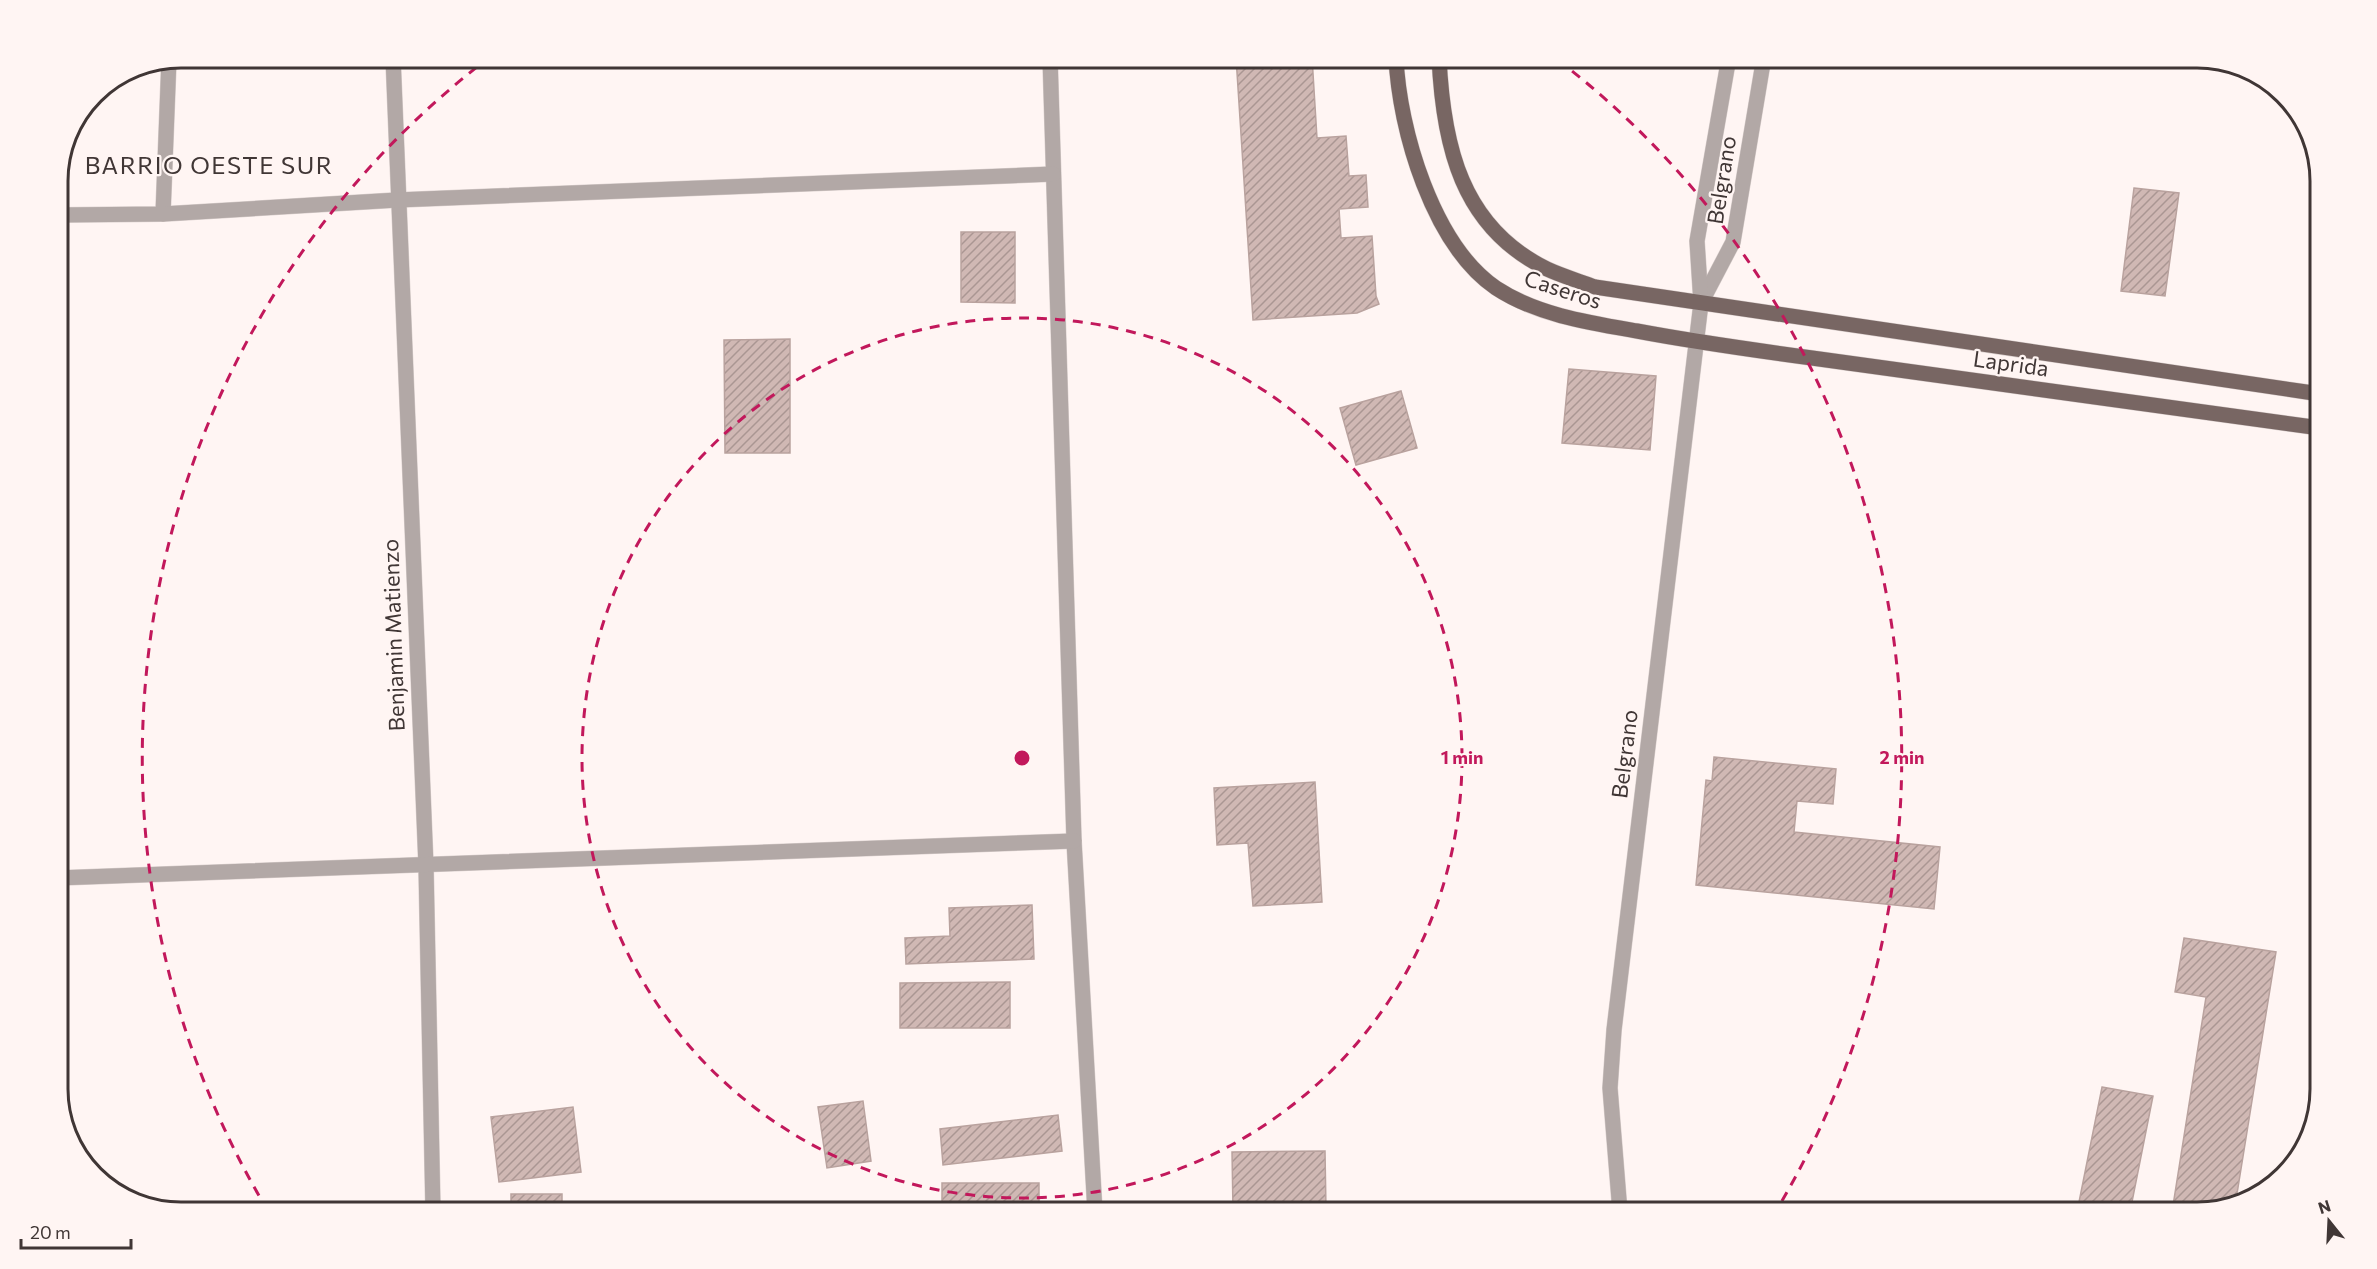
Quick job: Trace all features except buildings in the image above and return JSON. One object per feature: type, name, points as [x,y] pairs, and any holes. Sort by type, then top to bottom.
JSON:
[{"type":"main road","name":"Caseros","points":[[1397,68],[1402,116],[1413,153],[1437,215],[1470,266],[1496,288],[1530,306],[1584,322],[1696,342]]},
{"type":"main road","name":"Caseros","points":[[1440,68],[1446,127],[1453,160],[1469,198],[1486,223],[1515,248],[1547,269],[1585,283],[1701,303]]},
{"type":"main road","name":"Laprida","points":[[1701,303],[2309,392]]},
{"type":"main road","name":"Laprida","points":[[1696,342],[2309,427]]},
{"type":"street","name":"Benjamin Matienzo","points":[[393,68],[426,866],[433,1202]]},
{"type":"street","points":[[1050,68],[1074,841],[1094,1202]]},
{"type":"street","name":"Belgrano","points":[[1619,1202],[1610,1088],[1614,1030],[1701,303],[1697,241],[1727,68]]},
{"type":"street","name":"Belgrano","points":[[1701,303],[1733,242],[1762,68]]},
{"type":"street","points":[[163,214],[169,69]]},
{"type":"street","points":[[68,215],[163,214],[397,200],[1053,174]]},
{"type":"street","points":[[68,878],[1074,841]]},
{"type":"district","name":"BARRIO OESTE SUR","points":[[209,164]]}]
